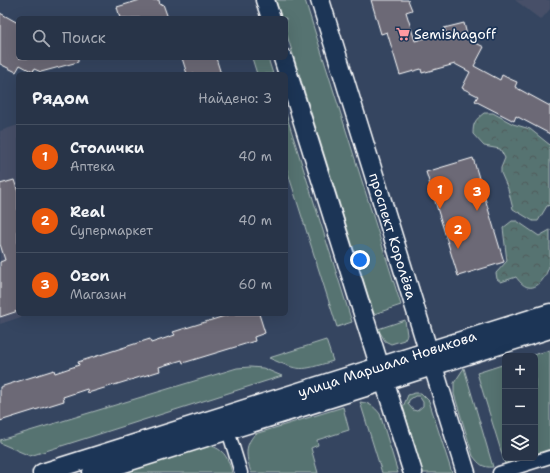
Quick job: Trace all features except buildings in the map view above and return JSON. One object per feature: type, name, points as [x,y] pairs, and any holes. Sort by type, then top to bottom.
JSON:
[{"type":"street","points":[[265,0],[270,16]]},
{"type":"street","name":"проспект Королёва","points":[[320,0],[466,473]]},
{"type":"street","points":[[284,60],[287,72]]},
{"type":"street","points":[[288,74],[413,473]]},
{"type":"street","name":"улица Маршала Новикова","points":[[431,359],[550,313]]},
{"type":"street","name":"улица Маршала Новикова","points":[[42,473],[226,423],[431,359],[550,329]]},
{"type":"street","points":[[226,423],[241,473]]},
{"type":"street","name":"улица Маршала Новикова","points":[[92,473],[226,423]]},
{"type":"street","points":[[499,473],[550,457]]},
{"type":"shaded area","points":[[515,0],[550,0],[550,9],[541,20]]},
{"type":"shaded area","points":[[16,126],[16,316],[24,316],[0,324],[0,131]]},
{"type":"green space","points":[[276,0],[305,0],[401,305],[374,314],[288,38],[288,16],[280,16]]},
{"type":"green space","points":[[253,60],[269,60],[272,72],[256,72]]},
{"type":"green space","points":[[484,113],[493,113],[513,124],[530,129],[550,145],[550,205],[547,206],[538,221],[533,221],[513,209],[508,189],[501,173],[501,168],[505,158],[500,149],[484,146],[473,134],[475,122]]},
{"type":"green space","points":[[288,120],[352,322],[337,327],[288,173]]},
{"type":"green space","points":[[512,221],[517,221],[539,236],[550,230],[549,265],[543,279],[536,286],[524,286],[516,277],[501,282],[497,279],[496,273],[507,261],[503,228]]},
{"type":"green space","points":[[405,320],[407,335],[404,340],[391,344],[385,341],[378,329]]},
{"type":"green space","points":[[326,340],[333,361],[314,367],[295,368],[269,358]]},
{"type":"green space","points":[[550,350],[550,449],[538,453],[538,389],[538,354]]},
{"type":"green space","points":[[502,365],[502,454],[477,373]]},
{"type":"green space","points":[[237,368],[263,368],[282,376],[30,456],[0,443],[0,440]]},
{"type":"green space","points":[[464,368],[493,467],[486,467],[482,465],[473,456],[454,394],[454,383]]},
{"type":"green space","points":[[421,393],[429,401],[452,473],[423,473],[403,407],[408,395]],"holes":[[[415,396],[419,396],[423,402],[423,406],[417,411],[413,410],[408,404],[409,400]]]},
{"type":"green space","points":[[360,402],[371,405],[380,414],[398,473],[382,473]]},
{"type":"green space","points":[[343,407],[349,430],[317,440],[318,445],[311,448],[318,473],[251,473],[247,457],[247,448],[255,434]]},
{"type":"green space","points":[[209,445],[219,449],[225,455],[232,473],[122,473]]},
{"type":"green space","points":[[504,461],[514,461],[505,464]]},
{"type":"place","name":"Semishagoff","points":[[403,34]]},
{"type":"place","name":"Столички","points":[[440,209]]},
{"type":"place","name":"Ozon","points":[[477,211]]},
{"type":"place","name":"Real","points":[[458,249]]}]
